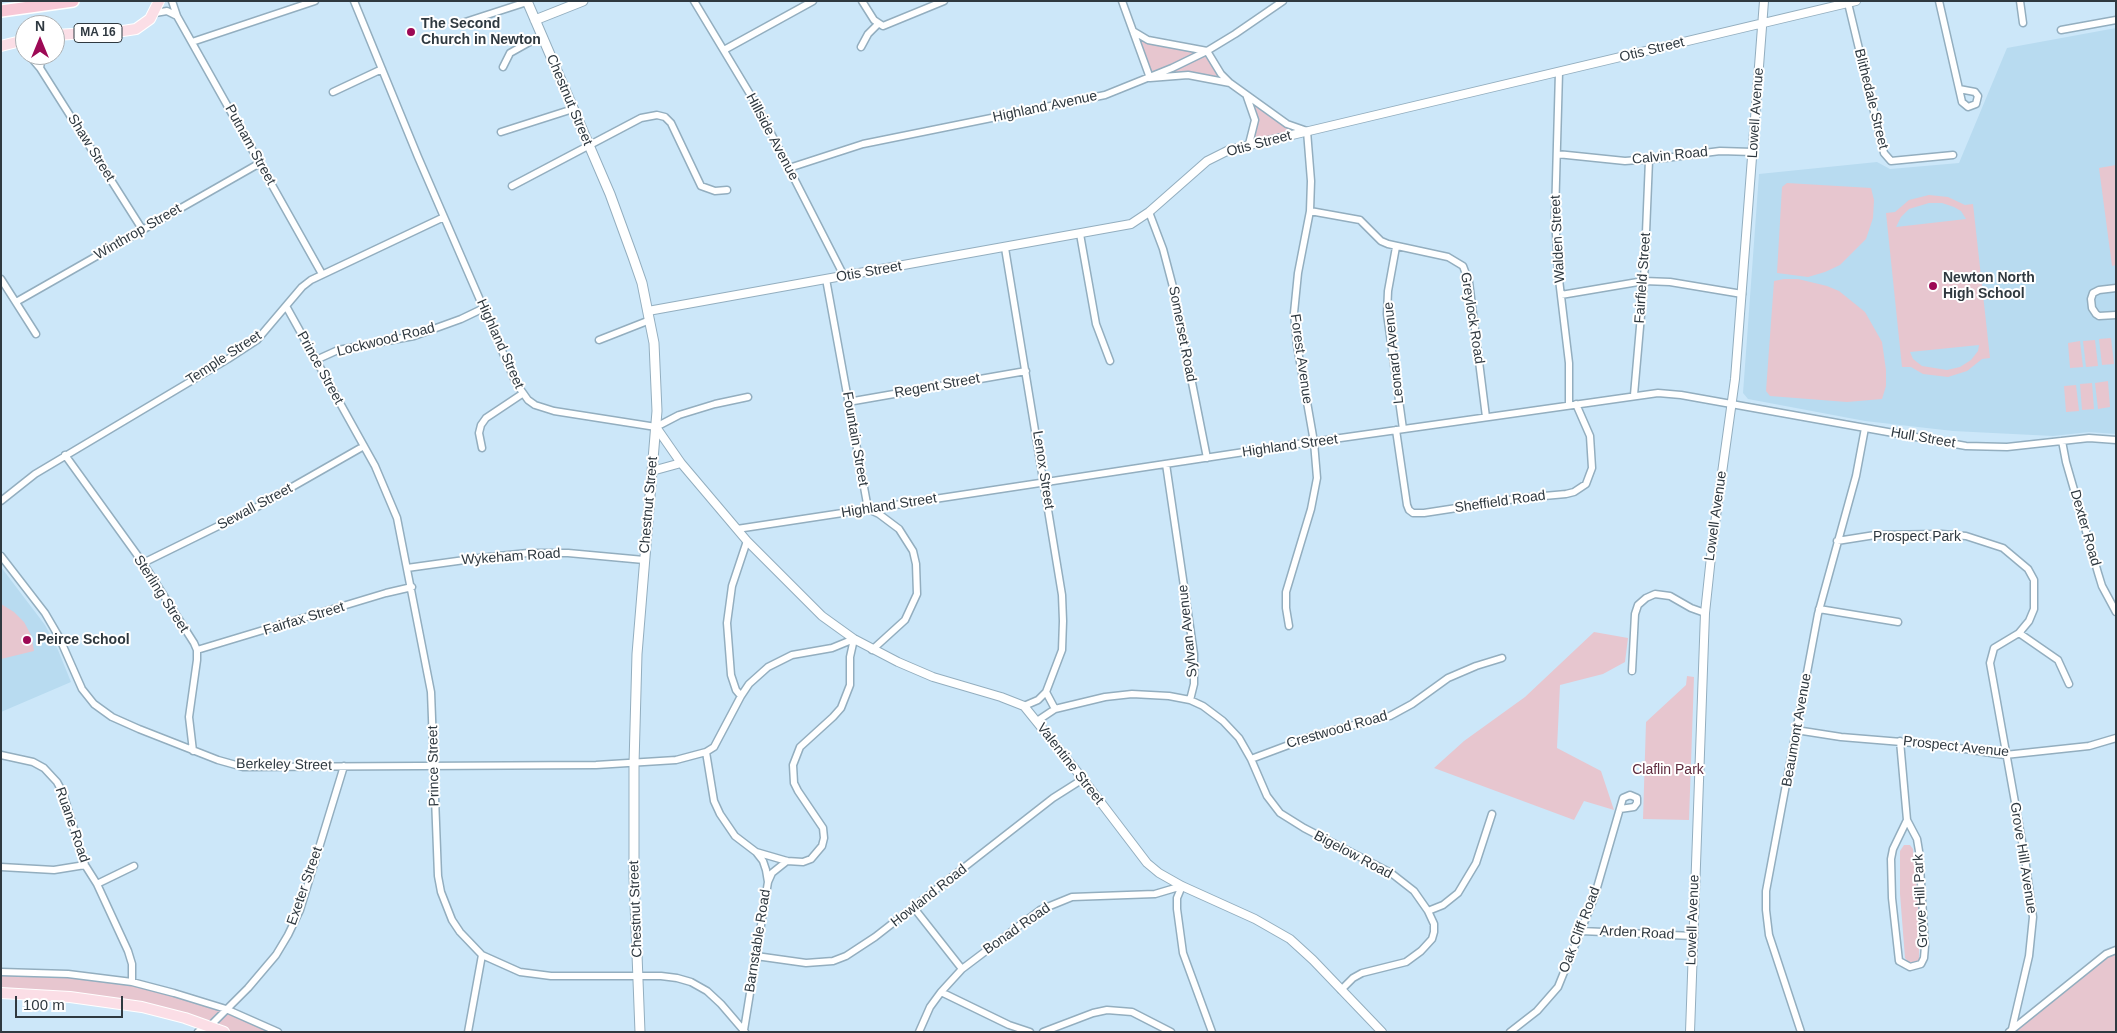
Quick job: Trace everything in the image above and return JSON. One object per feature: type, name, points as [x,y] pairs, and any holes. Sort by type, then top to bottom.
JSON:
[{"type":"highway","points":[[1,11],[74,1]]},
{"type":"highway","points":[[1,18],[30,7]]},
{"type":"main road","points":[[155,13],[159,1]]},
{"type":"main road","points":[[535,20],[583,1]]},
{"type":"main road","name":"Chestnut Street","points":[[527,2],[610,194],[642,283],[649,316],[657,383],[656,427],[637,654],[634,764],[634,877],[640,1032]]},
{"type":"main road","name":"MA 16","points":[[65,34],[132,30],[145,25],[155,13]]},
{"type":"main road","points":[[1,46],[15,42]]},
{"type":"main road","points":[[1,994],[70,997],[142,1007],[210,1026],[224,1032]]},
{"type":"street","name":"Putnam Street","points":[[172,1],[177,16],[322,274]]},
{"type":"street","points":[[192,42],[315,1]]},
{"type":"street","name":"Highland Street","points":[[354,1],[444,217],[522,394],[535,405],[544,409],[656,427]]},
{"type":"street","name":"Hillside Avenue","points":[[694,1],[756,104],[844,276]]},
{"type":"street","points":[[724,50],[813,1]]},
{"type":"street","points":[[862,1],[878,24],[888,25],[944,1]]},
{"type":"street","points":[[1122,1],[1150,78],[1188,75],[1230,83]]},
{"type":"street","name":"Highland Avenue","points":[[789,168],[863,144],[1091,99],[1150,78],[1207,51],[1283,1]]},
{"type":"street","name":"Lowell Avenue","points":[[1690,1032],[1705,613],[1713,538],[1732,404],[1764,1]]},
{"type":"street","points":[[1939,1],[1959,89]]},
{"type":"street","points":[[2020,1],[2023,23]]},
{"type":"street","points":[[459,24],[527,2]]},
{"type":"street","name":"Otis Street","points":[[649,316],[826,279],[1131,224],[1149,212],[1207,161],[1229,150],[1763,23],[1833,4],[1852,2]]},
{"type":"street","name":"Blithedale Street","points":[[1852,2],[1884,153],[1891,161],[1952,155]]},
{"type":"street","points":[[155,13],[169,11],[177,16]]},
{"type":"street","points":[[2061,30],[2116,20]]},
{"type":"street","points":[[861,47],[868,34],[878,24]]},
{"type":"street","points":[[1132,31],[1148,40],[1207,51],[1221,74],[1230,83],[1287,124],[1307,131]]},
{"type":"street","points":[[503,67],[510,53],[542,35]]},
{"type":"street","name":"Shaw Street","points":[[37,65],[142,229]]},
{"type":"street","points":[[333,92],[382,69]]},
{"type":"street","name":"Walden Street","points":[[1559,72],[1555,216],[1558,271],[1569,357],[1572,404]]},
{"type":"street","points":[[1246,95],[1251,104],[1255,120],[1249,144]]},
{"type":"street","points":[[501,132],[573,109]]},
{"type":"street","points":[[512,186],[649,115],[665,117],[671,123],[701,186],[707,190],[727,190]]},
{"type":"street","name":"Forest Avenue","points":[[1289,626],[1286,592],[1316,492],[1317,466],[1297,345],[1294,313],[1298,273],[1310,211],[1311,181],[1307,131]]},
{"type":"street","name":"Calvin Road","points":[[1557,154],[1625,161],[1649,160],[1720,151],[1753,152]]},
{"type":"street","name":"Fairfield Street","points":[[1634,395],[1644,281],[1649,160]]},
{"type":"street","name":"Winthrop Street","points":[[16,302],[260,163]]},
{"type":"street","name":"Greylock Road","points":[[1310,211],[1360,220],[1381,240],[1396,247],[1448,256],[1463,266],[1467,272],[1486,417]]},
{"type":"street","name":"Somerset Road","points":[[1149,212],[1172,281],[1207,458]]},
{"type":"street","name":"Temple Street","points":[[2,499],[35,474],[65,455],[251,344],[266,331],[302,287],[322,274],[444,217]]},
{"type":"street","points":[[1080,234],[1096,324],[1110,361]]},
{"type":"street","name":"Leonard Avenue","points":[[1396,247],[1386,314],[1400,429]]},
{"type":"street","name":"Lenox Street","points":[[1005,248],[1045,482],[1062,595],[1062,650],[1046,692]]},
{"type":"street","points":[[1,279],[36,334]]},
{"type":"street","name":"Fountain Street","points":[[826,279],[868,509]]},
{"type":"street","points":[[1561,295],[1644,281],[1670,282],[1742,294]]},
{"type":"street","points":[[2116,288],[2099,290],[2093,293],[2091,299],[2092,308],[2099,316],[2116,315]]},
{"type":"street","name":"Prince Street","points":[[286,306],[384,484],[397,518],[431,692],[435,764],[436,845],[441,892],[452,920],[460,932],[482,955],[508,968],[536,975],[638,975],[677,978],[691,982],[707,991],[745,1031]]},
{"type":"street","name":"Lockwood Road","points":[[316,360],[338,350],[414,336],[484,308]]},
{"type":"street","points":[[599,340],[649,316]]},
{"type":"street","name":"Regent Street","points":[[848,402],[1026,372]]},
{"type":"street","name":"Highland Street","points":[[737,529],[1634,395],[1668,393],[1732,404]]},
{"type":"street","points":[[482,448],[479,432],[486,418],[522,394]]},
{"type":"street","points":[[748,397],[715,404],[679,416],[656,427],[681,463],[747,541],[810,605],[854,639],[872,650],[933,677],[1001,697],[1024,706],[1038,700],[1046,692],[1055,709]]},
{"type":"street","name":"Sheffield Road","points":[[1400,429],[1407,505],[1413,513],[1566,494],[1574,492],[1586,484],[1592,468],[1590,436],[1572,404]]},
{"type":"street","name":"Hull Street","points":[[1732,404],[1943,443],[1977,447],[2014,446],[2089,438],[2116,440]]},
{"type":"street","name":"Beaumont Avenue","points":[[1802,1032],[1770,935],[1766,910],[1766,891],[1819,609],[1856,476],[1865,428]]},
{"type":"street","name":"Dexter Road","points":[[2062,441],[2066,462],[2098,573],[2107,597],[2116,612]]},
{"type":"street","name":"Sewall Street","points":[[142,563],[257,508],[364,446]]},
{"type":"street","name":"Sterling Street","points":[[65,455],[142,563],[196,650]]},
{"type":"street","points":[[652,472],[681,463]]},
{"type":"street","name":"Sylvan Avenue","points":[[1036,721],[1055,709],[1105,697],[1132,694],[1169,696],[1190,700],[1194,684],[1194,654],[1166,464]]},
{"type":"street","points":[[868,509],[889,520],[907,539],[913,551],[918,579],[917,594],[905,620],[872,650]]},
{"type":"street","name":"Prospect Park","points":[[1837,541],[1875,535],[1941,534],[1966,536],[2003,548],[2028,569],[2034,580],[2034,609],[2029,622],[2019,633],[2000,643],[1992,651],[1990,663],[1993,687]]},
{"type":"street","points":[[741,696],[736,690],[731,675],[727,623],[732,586],[747,541]]},
{"type":"street","name":"Wykeham Road","points":[[407,568],[528,553],[568,553],[644,560]]},
{"type":"street","name":"Berkeley Street","points":[[1,556],[45,613],[59,637],[82,689],[94,704],[112,717],[228,764],[243,767],[435,764],[634,764],[676,760],[706,752]]},
{"type":"street","name":"Fairfax Street","points":[[196,650],[386,593],[412,587]]},
{"type":"street","points":[[1632,671],[1635,614],[1638,605],[1646,598],[1655,594],[1670,596],[1691,608],[1705,613]]},
{"type":"street","points":[[1819,609],[1898,622]]},
{"type":"street","points":[[2019,633],[2058,660],[2069,684]]},
{"type":"street","points":[[706,752],[719,740],[741,696],[758,674],[779,660],[804,651],[832,648],[854,639]]},
{"type":"street","points":[[756,852],[787,861],[803,862],[811,859],[822,846],[823,828],[794,783],[793,765],[800,747],[833,717],[843,703],[850,685],[850,657],[854,639]]},
{"type":"street","points":[[193,751],[190,717],[197,660],[196,650]]},
{"type":"street","name":"Crestwood Road","points":[[1251,759],[1318,734],[1390,716],[1412,704],[1448,678],[1476,666],[1502,658]]},
{"type":"street","name":"Grove Hill Avenue","points":[[1993,687],[2025,858],[2033,917],[2029,956],[2010,1030]]},
{"type":"street","name":"Bigelow Road","points":[[1190,700],[1203,706],[1223,721],[1239,738],[1251,759],[1267,796],[1280,812],[1304,828],[1391,872],[1414,891],[1428,910],[1434,924],[1434,932],[1432,939],[1421,952],[1406,962],[1362,973],[1353,978],[1341,990]]},
{"type":"street","name":"Valentine Street","points":[[1024,706],[1147,863],[1159,873],[1182,886],[1275,929],[1313,960],[1382,1032]]},
{"type":"street","name":"Prospect Avenue","points":[[1796,730],[2005,755],[2088,746],[2116,738]]},
{"type":"street","name":"Grove Hill Park","points":[[1900,741],[1907,820],[1917,839],[1919,851],[1925,946],[1924,958],[1921,964],[1910,967],[1899,961],[1897,950],[1891,859],[1893,850],[1907,820]]},
{"type":"street","name":"Barnstable Road","points":[[706,752],[714,801],[720,814],[735,836],[756,852],[763,861],[768,882],[745,1031]]},
{"type":"street","name":"Ruane Road","points":[[1,756],[33,762],[44,768],[57,782],[63,793],[85,865],[97,884],[128,952],[132,964],[132,982]]},
{"type":"street","name":"Exeter Street","points":[[198,1032],[210,1026],[262,973],[288,935],[300,910],[344,766]]},
{"type":"street","name":"Howland Road","points":[[756,956],[806,963],[833,961],[859,949],[1053,798],[1083,779]]},
{"type":"street","name":"Oak Cliff Road","points":[[1510,1032],[1537,1011],[1558,987],[1602,873],[1620,809]]},
{"type":"street","points":[[1428,910],[1443,905],[1458,893],[1476,863],[1492,814]]},
{"type":"street","points":[[768,882],[772,873],[787,861]]},
{"type":"street","points":[[1,868],[54,870],[85,865]]},
{"type":"street","points":[[97,884],[134,866]]},
{"type":"street","points":[[1182,886],[1177,909],[1183,952],[1212,1032]]},
{"type":"street","name":"Bonad Road","points":[[919,1032],[930,1007],[962,969],[1040,910],[1072,897],[1155,894],[1182,886]]},
{"type":"street","points":[[914,908],[962,969]]},
{"type":"street","name":"Arden Road","points":[[1581,931],[1693,936]]},
{"type":"street","points":[[2010,1030],[2106,954],[2116,950]]},
{"type":"street","points":[[468,1032],[482,955]]},
{"type":"street","points":[[1,972],[68,974],[132,982],[226,1009],[278,1032]]},
{"type":"street","points":[[941,992],[1009,1025],[1030,1032]]},
{"type":"street","points":[[1043,1032],[1093,1012],[1107,1010],[1132,1012],[1171,1032]]},
{"type":"shaded area","name":"Newton North High School","points":[[2116,28],[2116,434],[2089,432],[2053,436],[1953,431],[1865,421],[1748,399],[1743,393],[1759,174],[1877,162],[1890,169],[1959,163],[2007,48]]},
{"type":"shaded area","name":"Peirce School","points":[[1,567],[45,625],[71,682],[1,712]]},
{"type":"green space","points":[[1132,31],[1139,36],[1207,51],[1230,83],[1203,77],[1150,78]]},
{"type":"green space","points":[[1246,95],[1287,124],[1307,131],[1249,144],[1255,120]]},
{"type":"green space","points":[[2116,165],[2116,265],[2112,266],[2099,168]]},
{"type":"green space","points":[[1787,183],[1871,188],[1874,200],[1873,218],[1866,239],[1840,265],[1808,277],[1777,273],[1782,187]]},
{"type":"green space","points":[[1929,195],[1948,197],[1965,205],[1973,204],[1990,358],[1982,359],[1967,371],[1948,377],[1923,374],[1911,367],[1902,367],[1886,213],[1895,212],[1909,200]],"holes":[[[1929,203],[1942,203],[1954,207],[1961,211],[1966,219],[1896,227],[1901,217],[1909,209]],[[1979,345],[1978,351],[1971,360],[1960,367],[1947,370],[1922,366],[1913,359],[1910,352]]]},
{"type":"green space","points":[[1798,279],[1827,286],[1839,291],[1865,312],[1882,342],[1886,386],[1882,399],[1847,402],[1770,396],[1766,391],[1774,281]]},
{"type":"green space","points":[[2111,338],[2114,364],[2102,365],[2099,339]]},
{"type":"green space","points":[[2095,340],[2098,366],[2086,367],[2083,341]]},
{"type":"green space","points":[[2080,341],[2083,367],[2070,368],[2068,343]]},
{"type":"green space","points":[[2108,381],[2110,407],[2098,409],[2095,383]]},
{"type":"green space","points":[[2092,383],[2094,409],[2082,410],[2080,384]]},
{"type":"green space","points":[[2076,385],[2079,411],[2066,412],[2064,386]]},
{"type":"green space","points":[[1,604],[14,612],[24,622],[31,635],[34,651],[1,659]]},
{"type":"green space","points":[[1594,632],[1628,638],[1625,662],[1603,674],[1560,685],[1557,748],[1601,771],[1614,810],[1584,801],[1574,820],[1434,768],[1464,741],[1525,697]]},
{"type":"green space","name":"Claflin Park","points":[[1687,676],[1694,677],[1689,820],[1643,819],[1646,722],[1686,685]]},
{"type":"green space","points":[[1904,845],[1910,845],[1913,849],[1920,916],[1919,959],[1917,963],[1910,964],[1905,958],[1900,894],[1900,851]]},
{"type":"green space","points":[[2116,950],[2116,1032],[2009,1032]]},
{"type":"green space","points":[[1,972],[103,978],[174,993],[278,1032],[224,1032],[142,1007],[1,993]]},
{"type":"place","name":"The Second Church in Newton","points":[[411,32]]},
{"type":"place","name":"Newton North High School","points":[[1933,286]]},
{"type":"place","name":"Peirce School","points":[[27,640]]}]
